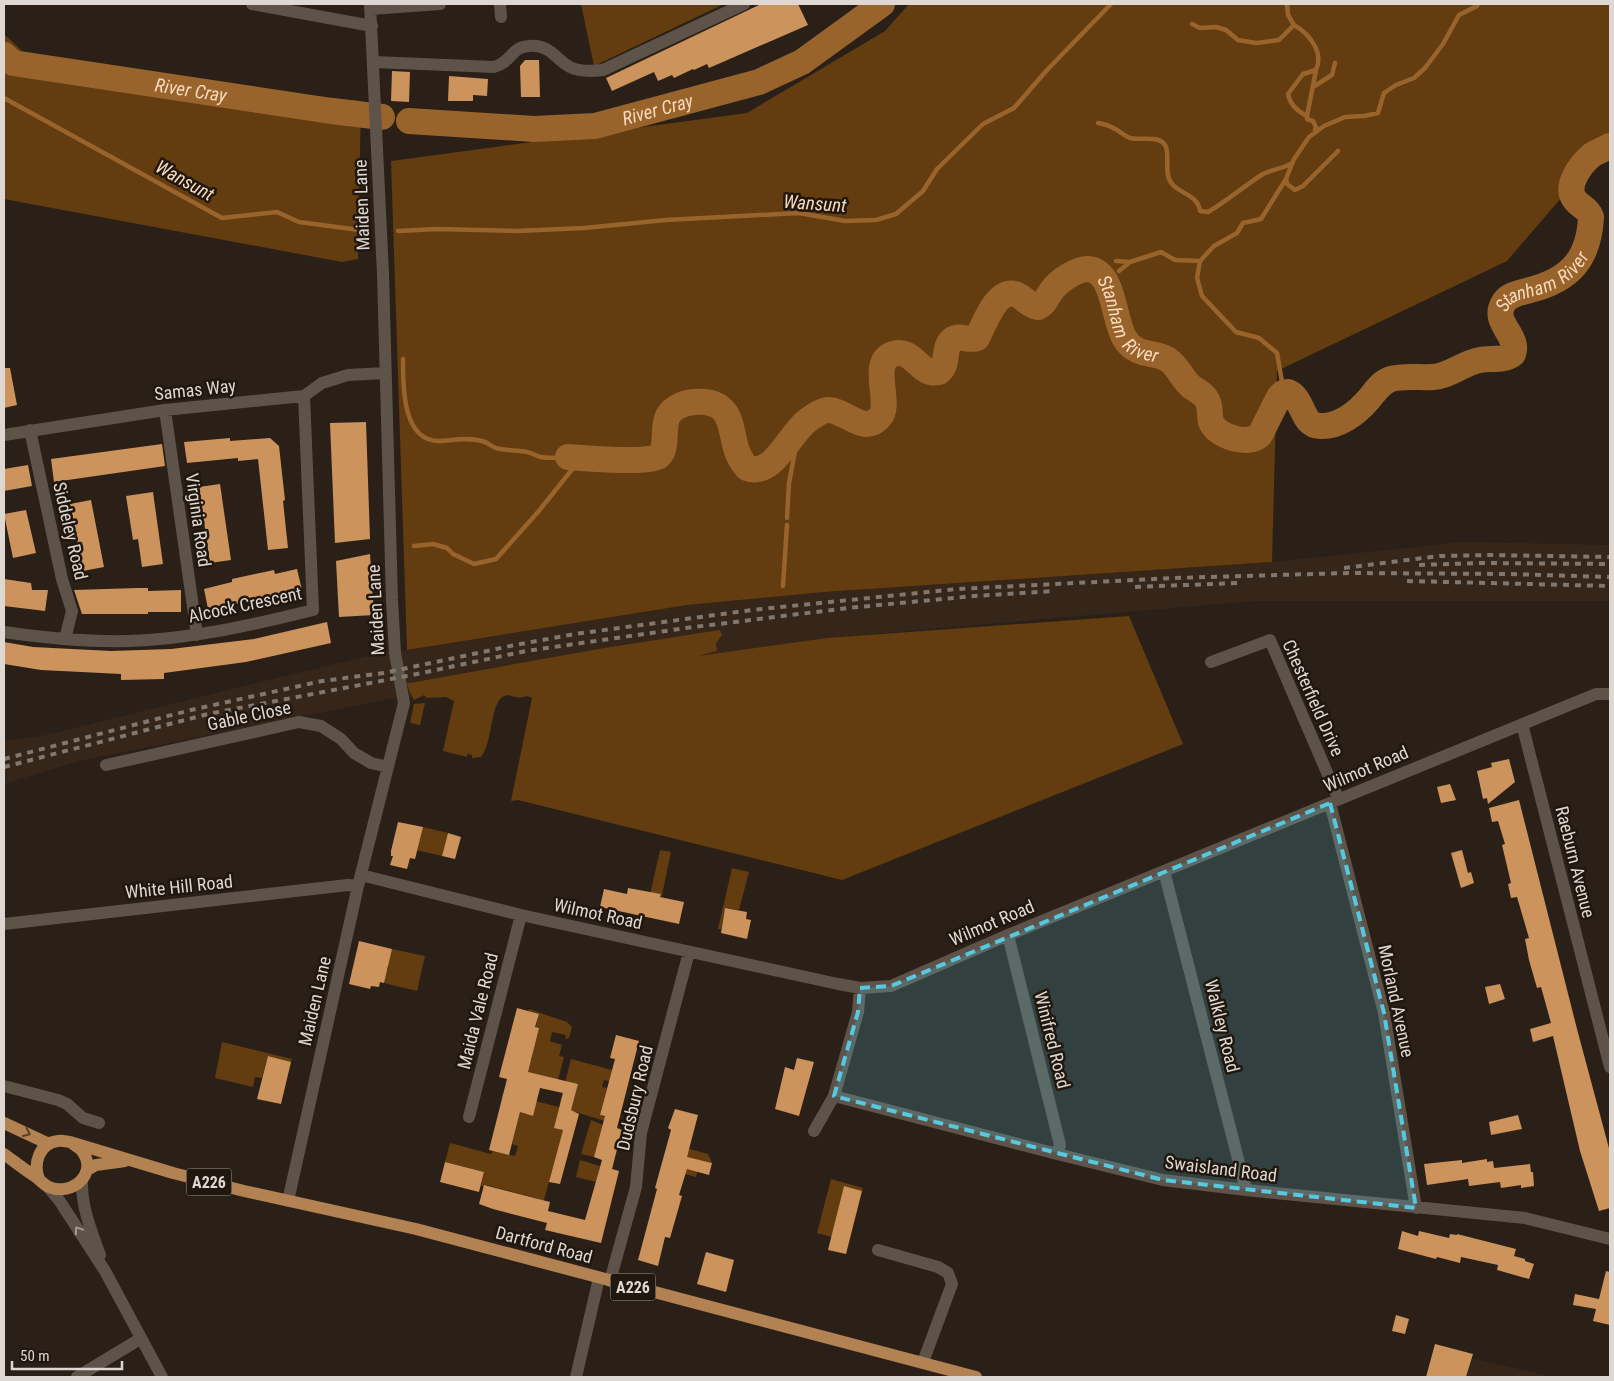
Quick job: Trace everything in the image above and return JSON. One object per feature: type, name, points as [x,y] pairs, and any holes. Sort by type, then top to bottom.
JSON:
[{"type":"main road","points":[[4,1123],[49,1144]]},
{"type":"main road","points":[[4,1154],[43,1183],[63,1190],[71,1188],[84,1175],[86,1160],[82,1151],[70,1142],[58,1141],[49,1144],[38,1155],[36,1168],[43,1183]]},
{"type":"main road","name":"Dartford Road","points":[[70,1142],[130,1161],[288,1201],[416,1229],[976,1377]]},
{"type":"main road","name":"Dartford Road","points":[[84,1175],[96,1165],[130,1161]]},
{"type":"street","points":[[252,4],[372,26]]},
{"type":"street","points":[[370,6],[440,4]]},
{"type":"street","points":[[500,4],[501,17]]},
{"type":"street","points":[[374,62],[475,67],[499,65],[504,63],[513,52],[529,46],[549,50],[566,65],[574,69],[586,71],[603,70],[744,4]]},
{"type":"street","name":"Maiden Lane","points":[[288,1201],[359,881],[404,703],[395,652],[377,134],[370,6]]},
{"type":"street","name":"Samas Way","points":[[4,435],[165,410],[304,396],[322,383],[348,375],[385,373]]},
{"type":"street","name":"Alcock Crescent","points":[[4,632],[65,639],[129,641],[197,635],[257,624],[313,610],[304,396]]},
{"type":"street","name":"Virginia Road","points":[[165,410],[197,635]]},
{"type":"street","name":"Siddeley Road","points":[[30,430],[62,579],[72,611],[65,639]]},
{"type":"street","name":"Chesterfield Drive","points":[[1210,662],[1270,640],[1334,801]]},
{"type":"street","name":"Wilmot Road","points":[[359,881],[860,988],[891,986],[1008,935],[1522,724],[1596,694],[1610,694]]},
{"type":"street","name":"Gable Close","points":[[106,765],[299,722],[321,726],[341,739],[354,753],[371,763],[388,767]]},
{"type":"street","name":"Raeburn Avenue","points":[[1522,724],[1610,1067]]},
{"type":"street","name":"Morland Avenue","points":[[1334,801],[1384,1013],[1416,1208]]},
{"type":"street","name":"Walkley Road","points":[[1164,871],[1246,1190]]},
{"type":"street","name":"White Hill Road","points":[[4,924],[348,885],[359,881]]},
{"type":"street","name":"Maida Vale Road","points":[[469,1116],[521,915]]},
{"type":"street","name":"Winifred Road","points":[[1008,935],[1060,1145],[1057,1154]]},
{"type":"street","name":"Dudsbury Road","points":[[576,1377],[604,1279],[636,1186],[641,1133],[689,952]]},
{"type":"street","points":[[814,1131],[834,1096],[858,1012],[860,988]]},
{"type":"street","points":[[4,1086],[58,1100],[67,1104],[83,1118],[99,1123]]},
{"type":"street","name":"Swaisland Road","points":[[834,1096],[1163,1180],[1525,1218],[1610,1239]]},
{"type":"street","points":[[84,1175],[81,1194],[105,1271]]},
{"type":"street","points":[[43,1183],[58,1200],[105,1271],[162,1377]]},
{"type":"street","points":[[878,1250],[938,1267],[948,1273],[952,1284],[923,1362]]},
{"type":"street","points":[[77,1377],[140,1339]]},
{"type":"highlighted area","points":[[1330,803],[1384,1013],[1416,1208],[1163,1180],[834,1096],[858,1012],[860,988],[891,986]]},
{"type":"shaded area","points":[[581,4],[724,4],[594,66]]},
{"type":"shaded area","points":[[909,4],[1610,4],[1610,141],[1507,261],[1277,371],[1272,562],[824,592],[687,605],[407,650],[391,161],[747,113],[885,31]]},
{"type":"shaded area","points":[[4,34],[36,64],[361,101],[358,259],[342,262],[4,199]]},
{"type":"shaded area","points":[[1464,542],[1610,545],[1610,601],[1254,601],[827,638],[421,697],[389,699],[79,761],[4,784],[4,741],[42,736],[387,651],[407,650],[687,605],[824,592],[1272,562]]},
{"type":"shaded area","points":[[1129,616],[1183,744],[842,880],[518,800],[511,801],[532,698],[527,696],[519,698],[507,695],[499,700],[485,751],[481,757],[472,758],[472,755],[467,754],[467,757],[443,751],[454,701],[446,697],[427,698],[424,695],[414,700],[407,683],[604,648],[720,630],[722,635],[716,643],[717,651],[698,656],[827,638]]},
{"type":"shaded area","points":[[425,703],[420,725],[410,723],[414,704]]},
{"type":"shaded area","points":[[423,827],[448,833],[442,856],[412,849]]},
{"type":"shaded area","points":[[660,850],[671,852],[661,900],[661,894],[656,893],[649,899]]},
{"type":"shaded area","points":[[732,868],[749,872],[739,910],[725,908],[721,929],[718,929]]},
{"type":"shaded area","points":[[392,949],[425,956],[417,991],[384,983],[385,977],[373,974],[375,969],[387,971],[389,966],[384,965]]},
{"type":"shaded area","points":[[529,1009],[567,1022],[572,1027],[569,1038],[565,1039],[566,1035],[552,1032],[550,1041],[562,1045],[559,1056],[564,1057],[558,1080],[525,1072],[527,1060],[531,1061],[539,1014],[528,1011]]},
{"type":"shaded area","points":[[222,1042],[292,1059],[291,1062],[268,1056],[262,1078],[255,1077],[253,1087],[215,1078]]},
{"type":"shaded area","points":[[571,1059],[612,1070],[609,1081],[604,1080],[602,1087],[607,1088],[600,1115],[606,1117],[605,1121],[569,1110],[539,1218],[539,1199],[487,1185],[486,1187],[481,1186],[484,1172],[445,1162],[450,1143],[491,1154],[493,1151],[515,1156],[518,1146],[512,1144],[520,1112],[533,1116],[535,1106],[502,1097],[503,1093],[559,1107]]},
{"type":"shaded area","points":[[591,1120],[603,1125],[594,1157],[581,1154]]},
{"type":"shaded area","points":[[686,1148],[708,1154],[712,1163],[700,1160],[696,1177],[681,1173]]},
{"type":"shaded area","points":[[580,1160],[600,1166],[596,1182],[576,1177]]},
{"type":"shaded area","points":[[831,1179],[863,1188],[862,1191],[844,1186],[832,1237],[817,1233]]},
{"type":"shaded area","points":[[1472,1358],[1548,1376],[1548,1377],[1467,1377]]},
{"type":"building","points":[[761,4],[798,4],[808,25],[709,68],[707,64],[674,78],[672,75],[658,81],[654,72],[612,91],[606,78]]},
{"type":"building","points":[[525,60],[539,60],[540,97],[521,97],[520,66]]},
{"type":"building","points":[[392,71],[410,72],[409,102],[391,101]]},
{"type":"building","points":[[449,76],[488,79],[487,96],[473,95],[473,101],[448,101]]},
{"type":"building","points":[[4,368],[10,368],[17,405],[4,408]]},
{"type":"building","points":[[366,422],[370,539],[335,543],[330,423]]},
{"type":"building","points":[[230,438],[230,441],[270,438],[279,446],[288,548],[268,550],[258,459],[238,461],[238,458],[187,463],[184,442]]},
{"type":"building","points":[[162,444],[165,466],[54,482],[51,459]]},
{"type":"building","points":[[28,465],[32,486],[4,491],[4,469]]},
{"type":"building","points":[[220,484],[231,560],[210,563],[199,487]]},
{"type":"building","points":[[153,492],[163,564],[142,567],[138,539],[133,540],[126,496]]},
{"type":"building","points":[[91,500],[104,567],[83,571],[70,504]]},
{"type":"building","points":[[26,510],[36,553],[13,558],[4,514]]},
{"type":"building","points":[[370,554],[374,615],[339,617],[336,561]]},
{"type":"building","points":[[297,569],[302,590],[280,594],[280,596],[208,609],[204,589],[232,582],[232,579],[274,570],[275,574]]},
{"type":"building","points":[[4,579],[31,583],[32,590],[48,590],[45,611],[4,606]]},
{"type":"building","points":[[148,588],[148,591],[181,590],[181,612],[82,614],[74,590]]},
{"type":"building","points":[[327,622],[331,643],[246,662],[164,673],[164,679],[121,680],[121,674],[41,670],[4,664],[4,642],[33,647],[111,651],[171,649],[254,639]]},
{"type":"building","points":[[1509,759],[1515,782],[1488,804],[1487,798],[1483,799],[1477,771],[1492,767],[1491,763]]},
{"type":"building","points":[[1450,784],[1456,800],[1441,803],[1437,787]]},
{"type":"building","points":[[1519,800],[1610,1152],[1610,1208],[1599,1211],[1580,1151],[1553,1036],[1533,1042],[1530,1029],[1551,1023],[1541,987],[1537,988],[1529,960],[1525,939],[1529,938],[1517,897],[1511,898],[1508,884],[1511,883],[1502,845],[1505,844],[1498,821],[1492,822],[1489,808]]},
{"type":"building","points":[[398,822],[423,827],[415,859],[410,858],[407,869],[390,865],[393,856],[391,856],[391,851]]},
{"type":"building","points":[[448,833],[461,837],[455,859],[442,856]]},
{"type":"building","points":[[1462,850],[1468,873],[1471,872],[1474,883],[1461,888],[1451,853]]},
{"type":"building","points":[[628,888],[661,894],[660,897],[684,902],[679,924],[600,907],[604,889],[627,894]]},
{"type":"building","points":[[725,908],[747,912],[746,919],[751,920],[747,939],[721,933]]},
{"type":"building","points":[[359,941],[392,949],[384,983],[380,982],[379,987],[371,986],[370,989],[349,984]]},
{"type":"building","points":[[1500,984],[1505,999],[1489,1004],[1485,987]]},
{"type":"building","points":[[517,1008],[539,1014],[535,1027],[539,1028],[528,1072],[578,1084],[571,1110],[579,1114],[560,1184],[549,1182],[563,1130],[554,1128],[563,1093],[540,1088],[533,1116],[520,1112],[509,1155],[489,1150],[507,1079],[499,1077]]},
{"type":"building","points":[[616,1035],[639,1041],[617,1128],[622,1130],[612,1169],[619,1171],[601,1243],[545,1230],[547,1223],[479,1204],[484,1185],[550,1202],[548,1211],[585,1220],[602,1160],[594,1157],[605,1116],[600,1115],[615,1059],[610,1058]]},
{"type":"building","points":[[268,1056],[291,1062],[281,1104],[257,1099]]},
{"type":"building","points":[[797,1058],[814,1062],[799,1116],[775,1109],[785,1067],[794,1070]]},
{"type":"building","points":[[675,1109],[698,1115],[687,1157],[712,1163],[709,1175],[687,1169],[679,1195],[682,1196],[670,1238],[665,1237],[658,1266],[638,1260],[671,1130],[668,1128]]},
{"type":"building","points":[[1518,1115],[1522,1129],[1491,1135],[1489,1122]]},
{"type":"building","points":[[1487,1159],[1487,1162],[1493,1161],[1494,1168],[1530,1164],[1531,1172],[1533,1172],[1534,1186],[1521,1188],[1521,1185],[1501,1188],[1500,1182],[1469,1186],[1468,1179],[1427,1185],[1424,1164],[1462,1160],[1462,1163]]},
{"type":"building","points":[[445,1162],[484,1172],[479,1192],[440,1182]]},
{"type":"building","points":[[844,1186],[862,1191],[846,1254],[828,1250]]},
{"type":"building","points":[[1402,1231],[1418,1236],[1419,1231],[1449,1238],[1450,1234],[1457,1234],[1516,1249],[1514,1256],[1534,1264],[1529,1279],[1497,1270],[1498,1265],[1461,1257],[1460,1263],[1437,1257],[1436,1259],[1398,1249]]},
{"type":"building","points":[[706,1252],[734,1260],[726,1292],[697,1284]]},
{"type":"building","points":[[1606,1271],[1610,1272],[1610,1325],[1593,1321],[1596,1309],[1573,1305],[1575,1294],[1599,1299]]},
{"type":"building","points":[[1396,1315],[1409,1319],[1405,1334],[1392,1331]]},
{"type":"building","points":[[1435,1344],[1473,1354],[1466,1377],[1426,1377]]},
{"type":"waterway","name":"River Cray","points":[[409,121],[534,129],[595,126],[759,82],[802,62],[882,4]]},
{"type":"waterway","name":"Wansunt","points":[[398,231],[438,229],[517,231],[584,228],[666,220],[799,213],[845,221],[876,220],[896,214],[923,191],[937,169],[983,124],[1014,108],[1047,70],[1111,4]]},
{"type":"waterway","points":[[1287,4],[1288,15],[1294,25]]},
{"type":"waterway","points":[[1282,382],[1277,353],[1259,338],[1236,332],[1202,296],[1197,278],[1200,261],[1214,246],[1237,233],[1243,223],[1261,219],[1286,179],[1294,159],[1309,137],[1324,126],[1345,117],[1378,113],[1384,93],[1396,85],[1414,78],[1425,68],[1443,44],[1459,15],[1478,4]]},
{"type":"waterway","points":[[1192,24],[1200,28],[1216,27],[1226,30],[1238,40],[1256,43],[1279,40],[1294,25],[1305,33],[1317,51],[1318,64],[1316,70],[1303,74],[1288,94],[1294,107],[1307,116],[1307,119],[1313,121],[1316,127],[1315,130]]},
{"type":"waterway","name":"River Cray","points":[[4,55],[13,63],[382,117]]},
{"type":"waterway","points":[[1313,87],[1332,75],[1335,63]]},
{"type":"waterway","points":[[1307,116],[1316,70]]},
{"type":"waterway","name":"Wansunt","points":[[4,98],[222,218],[277,212],[299,222],[367,231]]},
{"type":"waterway","points":[[1098,123],[1110,126],[1130,138],[1155,139],[1163,143],[1167,152],[1167,172],[1170,181],[1193,199],[1199,206],[1200,211],[1208,212],[1263,174],[1292,163]]},
{"type":"waterway","name":"Stanham River","points":[[568,457],[643,460],[659,456],[662,453],[668,416],[678,406],[702,402],[716,405],[728,417],[738,454],[747,468],[757,469],[766,466],[782,451],[803,424],[821,412],[835,411],[855,421],[868,424],[880,417],[884,402],[882,374],[886,358],[900,353],[912,358],[926,370],[939,372],[944,365],[950,342],[959,337],[977,338],[996,302],[1002,297],[1008,294],[1015,294],[1031,305],[1038,307],[1043,304],[1052,290],[1063,279],[1073,273],[1088,269],[1097,272],[1108,287],[1125,339],[1136,349],[1166,358],[1171,362],[1184,379],[1206,398],[1209,405],[1211,422],[1214,427],[1226,436],[1249,440],[1260,435],[1279,397],[1283,393],[1288,392],[1297,400],[1309,422],[1314,425],[1327,426],[1341,422],[1364,404],[1387,380],[1401,377],[1439,376],[1484,359],[1502,358],[1513,354],[1513,341],[1501,317],[1503,304],[1515,294],[1544,286],[1556,280],[1575,266],[1586,245],[1591,217],[1575,200],[1571,188],[1575,176],[1588,159],[1610,146]]},
{"type":"waterway","points":[[1286,179],[1287,184],[1295,190],[1303,186],[1338,151]]},
{"type":"waterway","points":[[1116,261],[1130,262],[1161,252],[1175,260],[1200,261]]},
{"type":"waterway","points":[[1119,271],[1129,263]]},
{"type":"waterway","points":[[403,359],[403,383],[407,411],[418,432],[428,439],[440,441],[472,439],[486,442],[496,448],[527,452],[541,457],[568,457]]},
{"type":"waterway","points":[[787,518],[789,483],[797,441],[796,431]]},
{"type":"waterway","points":[[414,546],[433,544],[447,548],[453,554],[474,564],[496,559],[538,512],[578,462],[586,459]]},
{"type":"waterway","points":[[783,586],[787,525]]},
{"type":"railway","points":[[1344,568],[1440,556],[1610,557]]},
{"type":"railway","points":[[1419,565],[1481,563],[1610,564]]},
{"type":"railway","points":[[4,759],[191,710],[322,681],[384,673],[575,634],[752,610],[957,589],[1174,578],[1348,573],[1610,577]]},
{"type":"railway","points":[[1407,581],[1610,586]]},
{"type":"railway","points":[[1135,587],[1237,583]]},
{"type":"railway","points":[[4,767],[208,714],[526,651],[686,628],[848,608],[974,596],[1055,591]]}]
